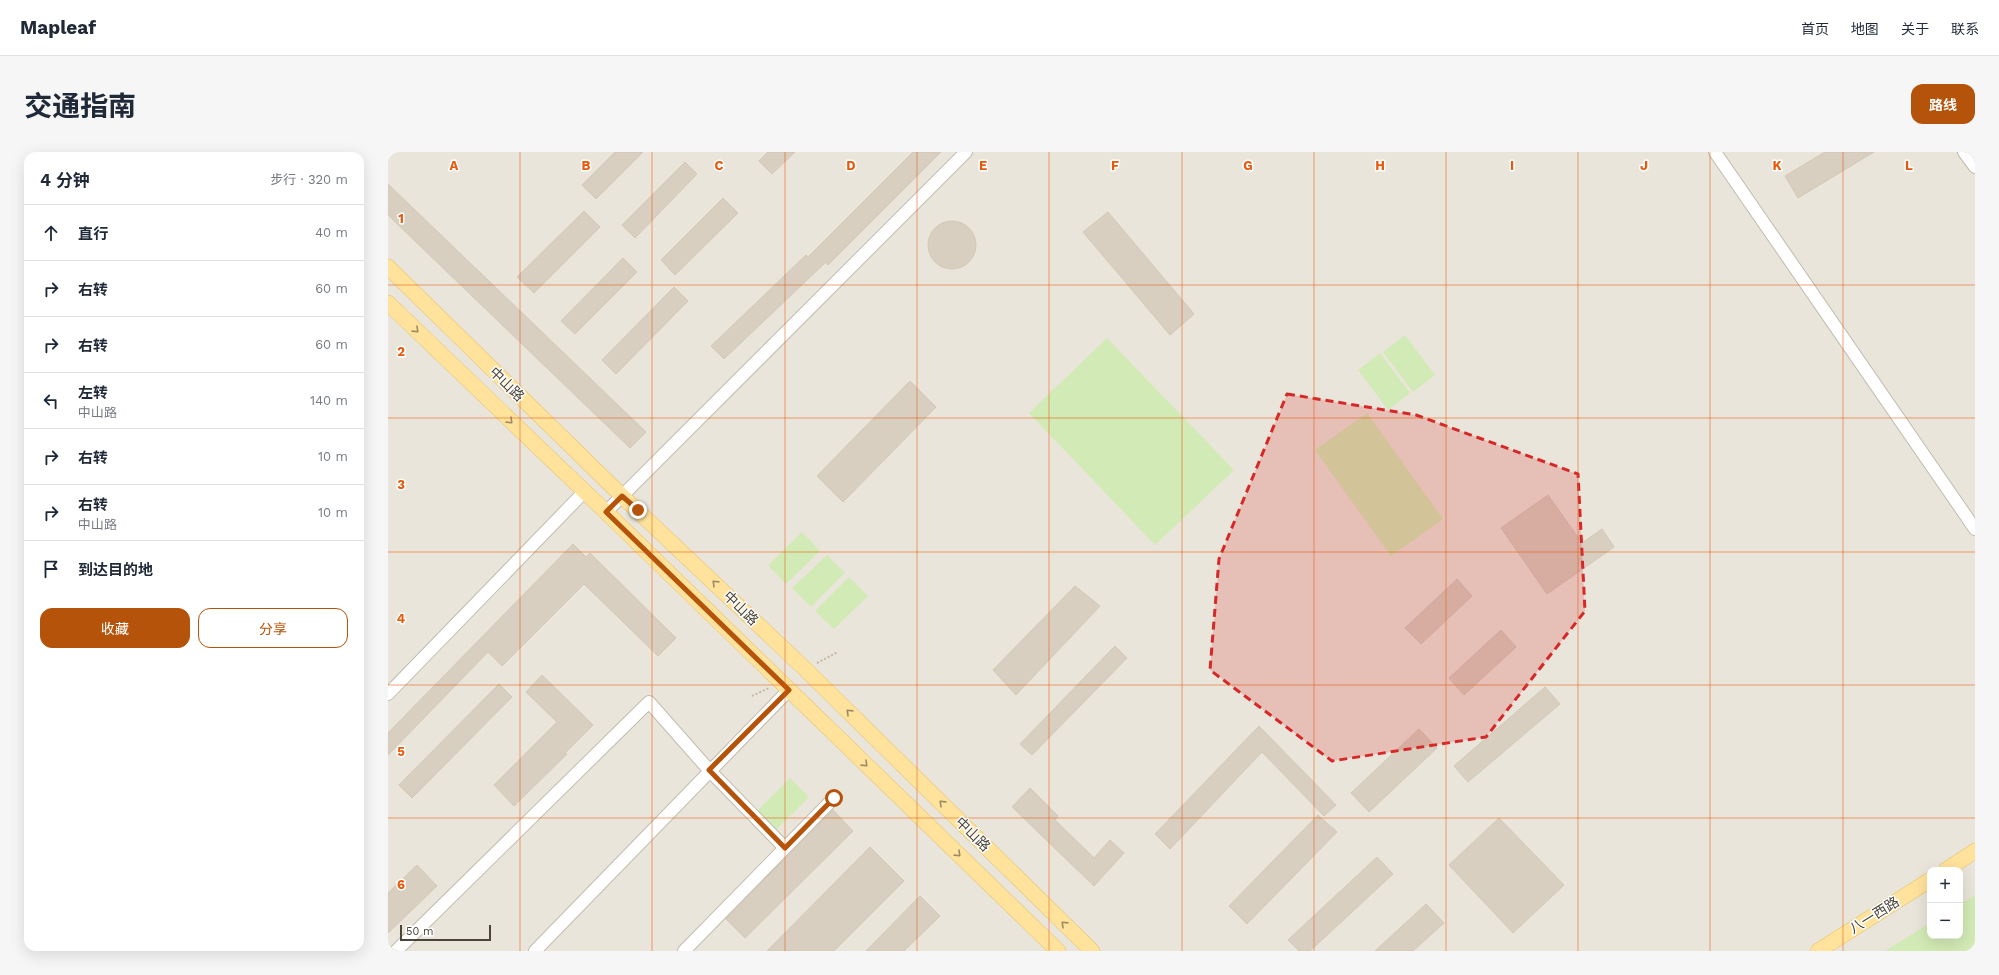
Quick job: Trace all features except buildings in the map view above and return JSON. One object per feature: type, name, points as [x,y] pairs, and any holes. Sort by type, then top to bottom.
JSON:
[{"type":"main road","name":"中山路","points":[[388,267],[622,496],[810,674],[1092,951]]},
{"type":"main road","name":"中山路","points":[[388,303],[606,512],[1058,951]]},
{"type":"main road","points":[[1951,867],[1975,851]]},
{"type":"main road","name":"八一西路","points":[[1818,951],[1927,882]]},
{"type":"street","points":[[606,512],[966,152]]},
{"type":"street","points":[[1715,152],[1975,529]]},
{"type":"street","points":[[1964,152],[1975,167]]},
{"type":"street","points":[[388,694],[584,492]]},
{"type":"street","points":[[535,951],[709,770],[789,690]]},
{"type":"street","points":[[396,951],[649,702],[709,770],[785,848]]},
{"type":"street","points":[[684,951],[834,798]]},
{"type":"highlighted area","points":[[1287,394],[1416,415],[1578,474],[1585,611],[1486,737],[1332,761],[1210,670],[1219,559]]},
{"type":"shaded area","points":[[388,152],[1975,152],[1975,951],[388,951]]},
{"type":"green space","points":[[1405,335],[1435,375],[1413,392],[1383,352]]},
{"type":"green space","points":[[1107,338],[1234,470],[1155,545],[1029,413]]},
{"type":"green space","points":[[1380,353],[1410,393],[1388,410],[1358,370]]},
{"type":"green space","points":[[1367,413],[1443,519],[1391,556],[1315,450]]},
{"type":"green space","points":[[802,532],[820,551],[786,584],[768,565]]},
{"type":"green space","points":[[827,555],[845,573],[811,607],[792,588]]},
{"type":"green space","points":[[849,577],[868,596],[834,629],[815,611]]},
{"type":"green space","points":[[790,778],[809,797],[775,831],[756,812]]},
{"type":"green space","points":[[1975,895],[1975,951],[1885,951],[1927,925],[1927,939],[1963,939],[1963,902]]},
{"type":"route","points":[[638,510],[622,496],[606,512],[789,690],[709,770],[785,848],[834,798]]}]
